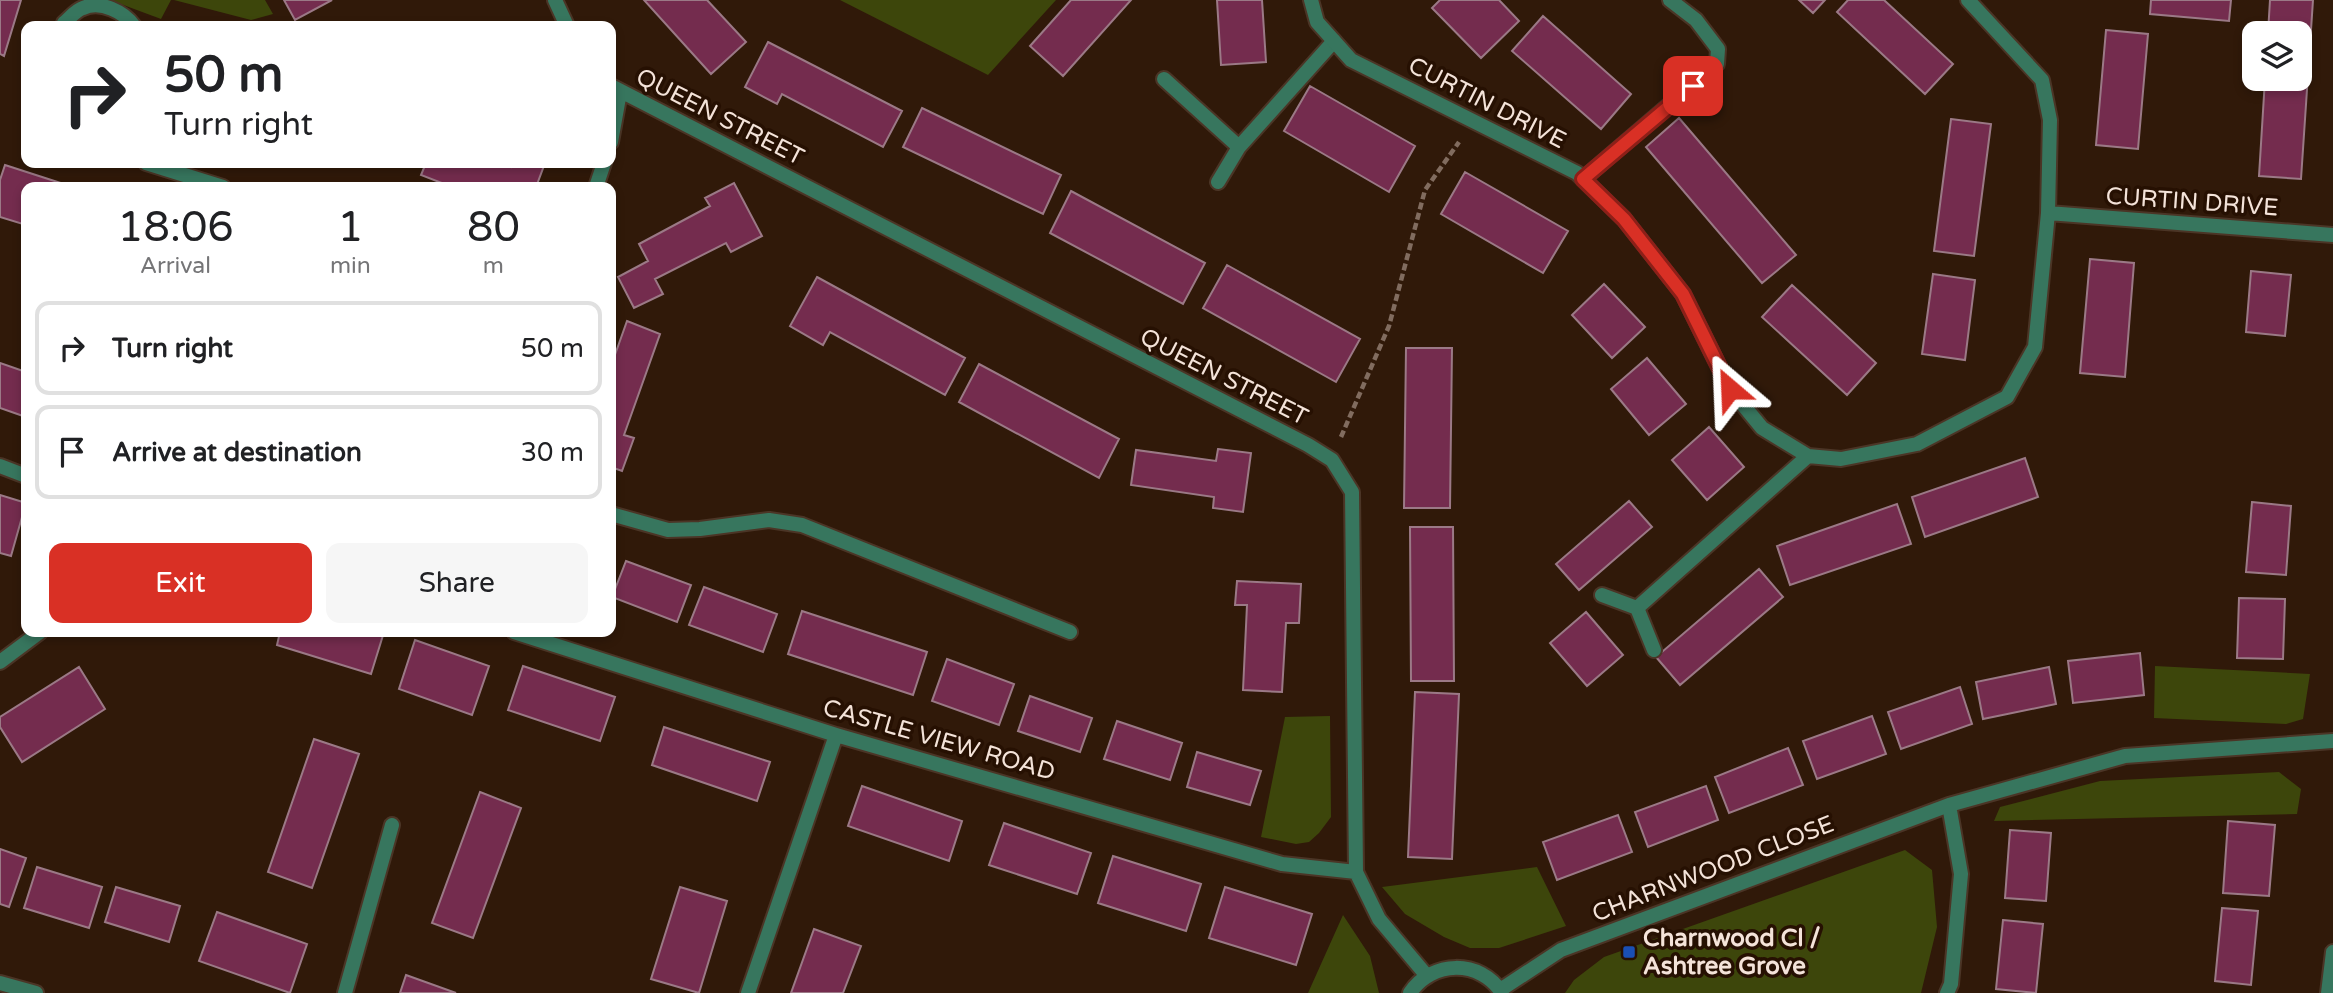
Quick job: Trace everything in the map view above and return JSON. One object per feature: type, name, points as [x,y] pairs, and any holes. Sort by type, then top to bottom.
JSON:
[{"type":"street","points":[[555,0],[565,21]]},
{"type":"street","name":"CURTIN DRIVE","points":[[1311,0],[1317,22],[1352,61],[1577,173],[1624,219],[1683,294],[1730,389],[1762,428],[1808,456],[1840,459],[1917,444],[2007,397],[2035,347],[2048,213],[2050,120],[2042,80],[1968,0]]},
{"type":"street","points":[[1583,179],[1717,64],[1718,49],[1696,20],[1670,0]]},
{"type":"street","points":[[66,21],[83,7],[102,6],[117,10],[129,21]]},
{"type":"street","points":[[1218,182],[1239,147],[1334,41]]},
{"type":"street","points":[[1164,79],[1239,147]]},
{"type":"street","name":"QUEEN STREET","points":[[616,90],[1308,445],[1332,460],[1352,492],[1356,872],[1379,919],[1427,976]]},
{"type":"street","points":[[162,168],[207,182]]},
{"type":"street","name":"CURTIN DRIVE","points":[[2048,213],[2333,235]]},
{"type":"street","points":[[1637,608],[1808,456]]},
{"type":"street","points":[[0,466],[21,474]]},
{"type":"street","points":[[616,515],[668,530],[700,529],[769,520],[802,525],[1070,632]]},
{"type":"street","points":[[1602,595],[1637,608],[1654,650]]},
{"type":"street","points":[[0,662],[33,637]]},
{"type":"street","name":"CASTLE VIEW ROAD","points":[[530,637],[836,734],[1282,864],[1356,872]]},
{"type":"street","points":[[748,993],[836,734]]},
{"type":"street","name":"CHARNWOOD CLOSE","points":[[1501,991],[1561,950],[1949,805],[2125,756],[2333,741]]},
{"type":"street","points":[[1947,993],[1951,984],[1961,874],[1949,805]]},
{"type":"street","points":[[345,993],[392,825]]},
{"type":"street","points":[[2328,993],[2333,952]]},
{"type":"street","points":[[1410,993],[1427,976],[1446,968],[1465,967],[1490,979],[1501,991]]},
{"type":"street","points":[[0,983],[36,993]]},
{"type":"path","points":[[1332,460],[1389,326],[1425,190],[1474,121]]},
{"type":"green space","points":[[110,0],[171,0],[161,19]]},
{"type":"green space","points":[[174,0],[265,0],[273,14],[251,20]]},
{"type":"green space","points":[[840,0],[1056,0],[988,75]]},
{"type":"green space","points":[[2155,666],[2310,674],[2303,719],[2286,724],[2154,718]]},
{"type":"green space","points":[[1330,716],[1331,817],[1309,842],[1296,844],[1261,837],[1285,717]]},
{"type":"green space","points":[[2279,772],[2301,789],[2297,814],[1994,821],[2000,807],[2100,781]]},
{"type":"green space","points":[[1905,850],[1932,870],[1937,927],[1921,993],[1565,993],[1574,980],[1604,957]]},
{"type":"green space","points":[[1537,867],[1566,926],[1499,948],[1470,948],[1444,937],[1405,914],[1382,887]]},
{"type":"green space","points":[[1343,915],[1370,956],[1379,993],[1308,993]]},
{"type":"building","points":[[0,0],[21,0],[4,56],[0,54]]},
{"type":"building","points":[[284,0],[332,0],[295,20]]},
{"type":"building","points":[[644,0],[707,0],[746,42],[711,74]]},
{"type":"building","points":[[1071,0],[1131,0],[1063,76],[1030,46]]},
{"type":"building","points":[[1217,0],[1262,0],[1266,62],[1221,65]]},
{"type":"building","points":[[1440,0],[1499,0],[1519,21],[1481,58],[1432,8]]},
{"type":"building","points":[[1799,0],[1825,0],[1813,13]]},
{"type":"building","points":[[1848,0],[1884,0],[1953,64],[1925,94],[1837,12]]},
{"type":"building","points":[[2151,0],[2231,0],[2229,21],[2150,14]]},
{"type":"building","points":[[2270,0],[2313,0],[2312,21],[2269,21]]},
{"type":"building","points":[[1543,16],[1631,94],[1601,129],[1512,51]]},
{"type":"building","points":[[2106,30],[2148,34],[2138,149],[2096,145]]},
{"type":"building","points":[[768,42],[902,111],[883,147],[782,94],[777,104],[745,87]]},
{"type":"building","points":[[1310,86],[1415,146],[1389,192],[1284,131]]},
{"type":"building","points":[[2264,91],[2307,91],[2301,179],[2259,176]]},
{"type":"building","points":[[922,108],[1061,175],[1043,214],[903,147]]},
{"type":"building","points":[[1679,118],[1796,255],[1762,283],[1646,147]]},
{"type":"building","points":[[1951,119],[1991,124],[1974,256],[1934,251]]},
{"type":"building","points":[[5,165],[58,182],[21,182],[21,223],[0,217],[0,180]]},
{"type":"building","points":[[424,168],[543,168],[538,182],[439,182],[421,175]]},
{"type":"building","points":[[1465,172],[1568,231],[1543,273],[1441,214]]},
{"type":"building","points":[[734,183],[762,236],[731,252],[726,243],[655,279],[663,294],[634,308],[618,277],[648,261],[639,244],[710,206],[705,198]]},
{"type":"building","points":[[1071,191],[1205,263],[1183,304],[1050,233]]},
{"type":"building","points":[[2090,259],[2134,263],[2125,377],[2080,373]]},
{"type":"building","points":[[1227,265],[1360,339],[1336,382],[1203,308]]},
{"type":"building","points":[[2251,271],[2291,275],[2285,336],[2246,332]]},
{"type":"building","points":[[1933,274],[1975,280],[1965,360],[1922,354]]},
{"type":"building","points":[[817,277],[965,358],[945,395],[830,332],[823,345],[790,326]]},
{"type":"building","points":[[1604,284],[1645,327],[1612,358],[1572,315]]},
{"type":"building","points":[[1792,285],[1876,363],[1847,395],[1762,317]]},
{"type":"building","points":[[627,321],[660,334],[624,435],[634,438],[622,471],[616,469],[616,352]]},
{"type":"building","points":[[1406,348],[1452,348],[1450,508],[1404,508]]},
{"type":"building","points":[[1647,358],[1686,404],[1649,435],[1611,389]]},
{"type":"building","points":[[0,363],[21,370],[21,415],[0,408]]},
{"type":"building","points":[[979,364],[1119,439],[1099,478],[959,402]]},
{"type":"building","points":[[1709,427],[1744,467],[1707,500],[1672,460]]},
{"type":"building","points":[[1218,449],[1251,453],[1243,512],[1213,508],[1214,497],[1131,485],[1136,450],[1216,461]]},
{"type":"building","points":[[2025,458],[2038,497],[1925,537],[1912,497]]},
{"type":"building","points":[[0,495],[21,501],[21,521],[11,556],[0,553]]},
{"type":"building","points":[[1629,501],[1652,527],[1579,590],[1556,564]]},
{"type":"building","points":[[2252,502],[2291,506],[2286,575],[2246,572]]},
{"type":"building","points":[[1897,504],[1911,544],[1790,585],[1777,546]]},
{"type":"building","points":[[1410,527],[1453,527],[1454,681],[1411,681]]},
{"type":"building","points":[[626,561],[691,585],[677,622],[616,599],[616,587]]},
{"type":"building","points":[[1759,569],[1783,597],[1680,685],[1656,657]]},
{"type":"building","points":[[1237,581],[1301,584],[1299,623],[1286,623],[1282,692],[1243,690],[1247,605],[1235,605]]},
{"type":"building","points":[[704,587],[777,614],[763,652],[689,625]]},
{"type":"building","points":[[2239,598],[2285,599],[2283,659],[2237,658]]},
{"type":"building","points":[[802,611],[927,652],[913,695],[788,654]]},
{"type":"building","points":[[1586,612],[1623,655],[1587,686],[1550,643]]},
{"type":"building","points":[[279,637],[382,637],[371,674],[277,645]]},
{"type":"building","points":[[415,640],[489,666],[472,715],[399,689]]},
{"type":"building","points":[[2140,653],[2144,695],[2073,703],[2068,661]]},
{"type":"building","points":[[947,659],[1014,684],[999,725],[932,701]]},
{"type":"building","points":[[523,666],[615,697],[600,741],[508,710]]},
{"type":"building","points":[[79,667],[105,709],[22,762],[0,727],[0,717]]},
{"type":"building","points":[[2049,667],[2056,704],[1983,719],[1976,682]]},
{"type":"building","points":[[1960,687],[1972,724],[1901,749],[1888,712]]},
{"type":"building","points":[[1415,692],[1459,694],[1452,859],[1408,857]]},
{"type":"building","points":[[1030,696],[1092,718],[1080,752],[1018,731]]},
{"type":"building","points":[[1872,716],[1886,754],[1817,779],[1803,741]]},
{"type":"building","points":[[1117,721],[1182,743],[1170,780],[1104,759]]},
{"type":"building","points":[[664,727],[770,762],[757,801],[652,765]]},
{"type":"building","points":[[314,739],[359,754],[312,888],[268,872]]},
{"type":"building","points":[[1788,748],[1803,785],[1729,813],[1715,777]]},
{"type":"building","points":[[1197,752],[1261,771],[1250,805],[1187,787]]},
{"type":"building","points":[[862,786],[962,821],[949,861],[848,826]]},
{"type":"building","points":[[1706,786],[1718,820],[1648,847],[1635,812]]},
{"type":"building","points":[[480,792],[521,808],[473,938],[432,923]]},
{"type":"building","points":[[1618,815],[1632,852],[1557,880],[1543,842]]},
{"type":"building","points":[[2228,821],[2275,825],[2269,896],[2223,893]]},
{"type":"building","points":[[1004,823],[1091,853],[1077,894],[989,865]]},
{"type":"building","points":[[2010,830],[2051,833],[2046,901],[2005,898]]},
{"type":"building","points":[[0,849],[26,858],[9,907],[0,904]]},
{"type":"building","points":[[1113,856],[1201,884],[1186,931],[1098,903]]},
{"type":"building","points":[[37,867],[102,887],[89,928],[24,908]]},
{"type":"building","points":[[116,887],[180,906],[169,942],[105,922]]},
{"type":"building","points":[[680,887],[727,901],[699,993],[651,979]]},
{"type":"building","points":[[1225,887],[1312,914],[1296,965],[1209,938]]},
{"type":"building","points":[[2222,908],[2258,911],[2251,985],[2215,981]]},
{"type":"building","points":[[217,912],[307,944],[290,993],[199,961]]},
{"type":"building","points":[[2003,920],[2043,924],[2036,993],[1996,989]]},
{"type":"building","points":[[814,929],[861,946],[843,993],[791,993]]},
{"type":"building","points":[[406,975],[456,993],[400,993]]},
{"type":"place","name":"Charnwood Cl / Ashtree Grove","points":[[1629,952]]},
{"type":"route","points":[[1693,86],[1583,179],[1624,219],[1683,294],[1730,389]]}]
